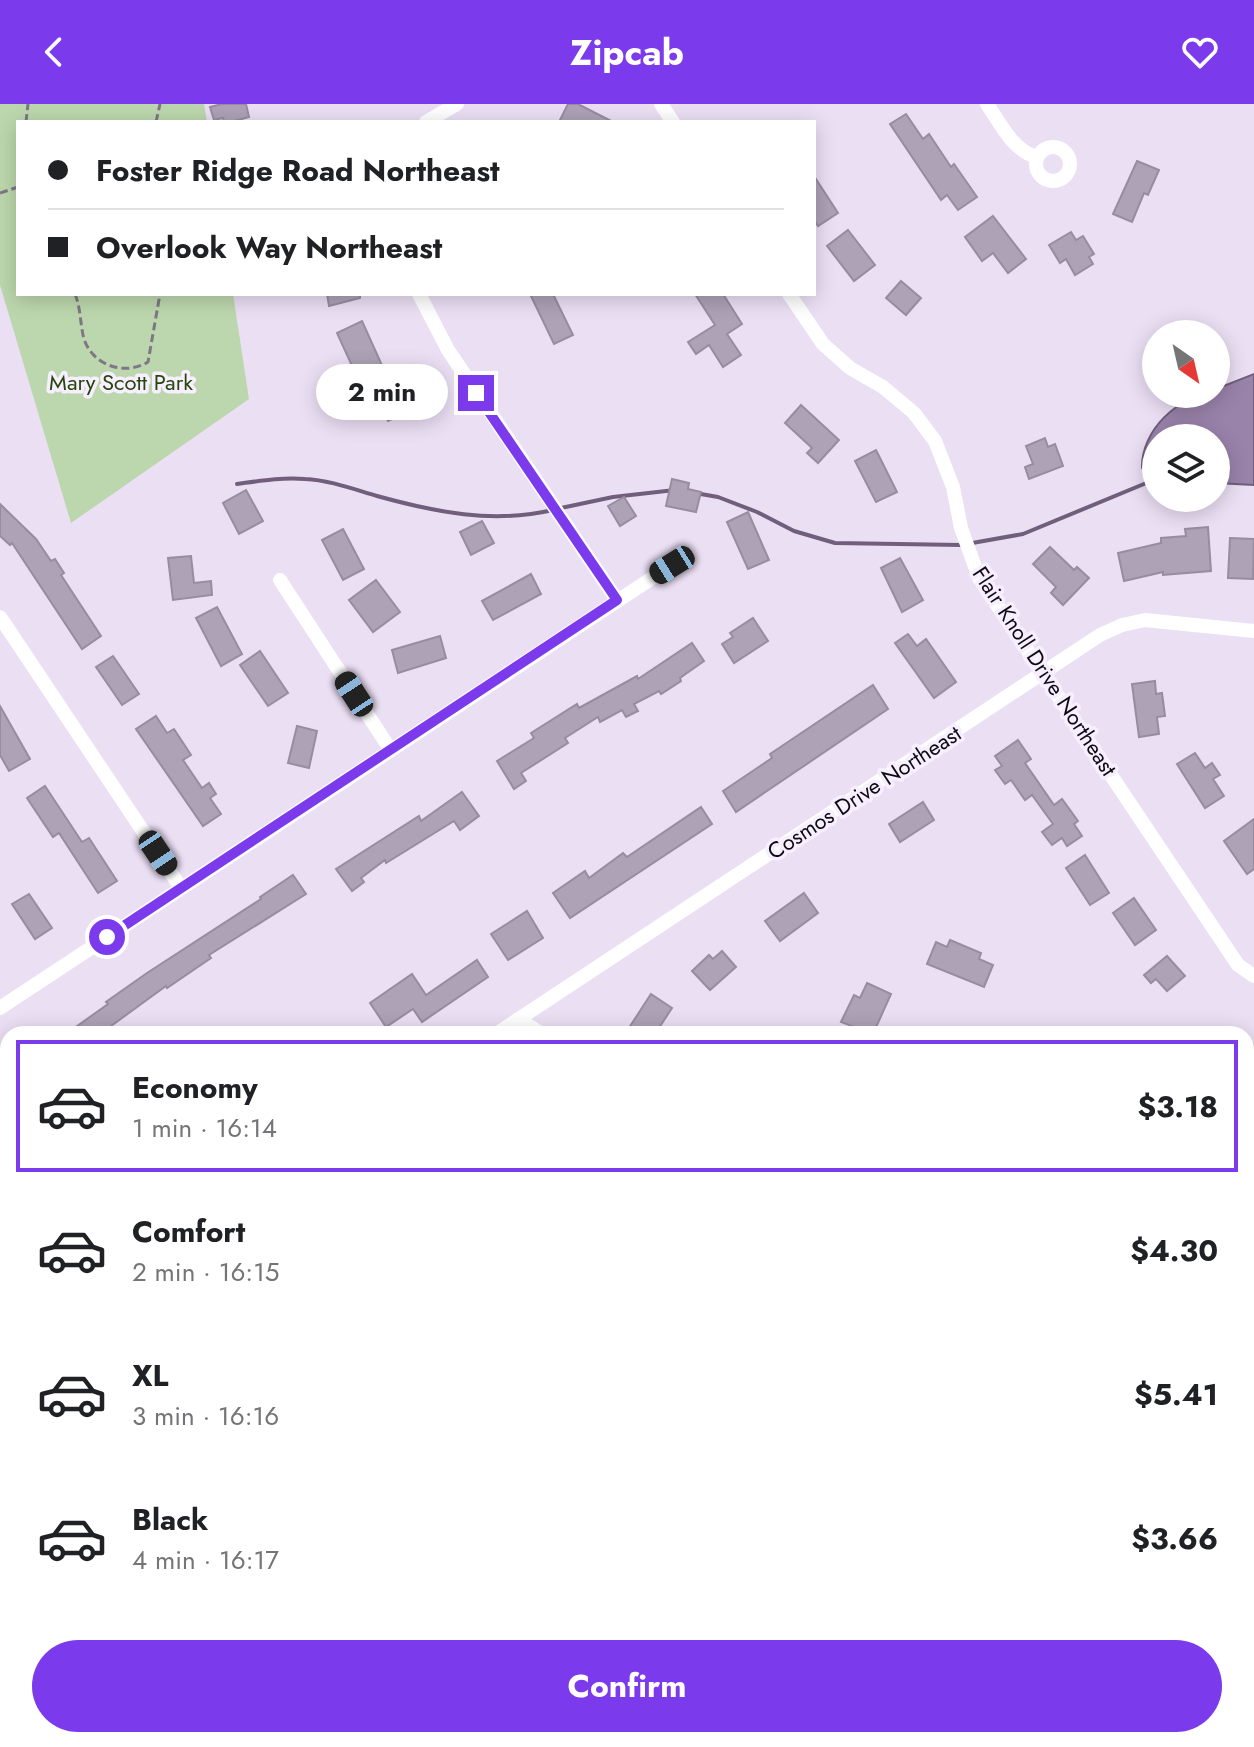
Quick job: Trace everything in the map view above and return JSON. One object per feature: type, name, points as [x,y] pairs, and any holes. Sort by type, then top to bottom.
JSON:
[{"type":"street","points":[[429,120],[457,104]]},
{"type":"street","points":[[987,104],[1013,142],[1029,155],[1037,157]]},
{"type":"street","points":[[420,296],[448,350],[617,600]]},
{"type":"street","name":"Flair Knoll Drive Northeast","points":[[790,296],[823,344],[850,368],[883,387],[914,413],[935,441],[953,487],[961,528],[979,578],[1238,965],[1254,976]]},
{"type":"street","points":[[0,988],[5,1005],[672,565]]},
{"type":"street","points":[[280,580],[390,749]]},
{"type":"street","points":[[0,617],[181,888]]},
{"type":"street","name":"Cosmos Drive Northeast","points":[[508,1026],[1100,635],[1122,625],[1145,620],[1254,631]]},
{"type":"street","points":[[518,1019],[529,1026]]},
{"type":"path","points":[[75,296],[85,341],[99,360],[116,368],[135,370],[148,362],[160,296]]},
{"type":"green space","name":"Mary Scott Park","points":[[0,104],[204,104],[207,120],[16,120],[16,296],[233,296],[249,399],[71,523],[0,285]]},
{"type":"shaded area","points":[[1254,374],[1254,485],[1230,484],[1230,424],[1158,424],[1176,408],[1230,408],[1230,383]]},
{"type":"building","points":[[246,104],[249,117],[214,120],[210,107]]},
{"type":"building","points":[[568,104],[578,104],[609,120],[560,120]]},
{"type":"building","points":[[906,114],[923,139],[929,134],[951,167],[954,164],[977,197],[958,210],[947,195],[941,200],[890,124]]},
{"type":"building","points":[[1137,161],[1159,170],[1148,195],[1144,193],[1132,222],[1113,214]]},
{"type":"building","points":[[816,179],[838,213],[818,226],[816,223]]},
{"type":"building","points":[[993,216],[1026,259],[1008,273],[993,253],[982,261],[965,237]]},
{"type":"building","points":[[848,230],[875,265],[854,281],[827,246]]},
{"type":"building","points":[[1071,232],[1076,240],[1083,236],[1094,254],[1089,257],[1093,264],[1075,275],[1066,259],[1060,263],[1049,245]]},
{"type":"building","points":[[901,281],[921,298],[906,315],[886,298]]},
{"type":"building","points":[[327,296],[360,296],[360,298],[329,306]]},
{"type":"building","points":[[531,296],[554,296],[573,335],[554,344]]},
{"type":"building","points":[[696,296],[724,296],[742,324],[727,334],[741,355],[723,367],[709,345],[696,354],[688,342],[715,325]]},
{"type":"building","points":[[362,321],[389,381],[392,380],[408,411],[388,421],[366,376],[358,379],[337,333]]},
{"type":"building","points":[[801,405],[839,440],[818,463],[807,453],[812,448],[785,423]]},
{"type":"building","points":[[1045,438],[1048,447],[1055,444],[1063,466],[1029,479],[1025,467],[1033,464],[1026,446]]},
{"type":"building","points":[[876,450],[897,492],[876,502],[855,461]]},
{"type":"building","points":[[672,479],[689,483],[688,489],[701,492],[696,512],[666,506]]},
{"type":"building","points":[[246,490],[263,521],[239,534],[223,503]]},
{"type":"building","points":[[624,497],[636,516],[620,526],[608,506]]},
{"type":"building","points":[[0,504],[36,539],[51,561],[55,559],[64,573],[61,575],[101,636],[82,649],[12,543],[10,545],[0,536]]},
{"type":"building","points":[[748,512],[769,560],[748,569],[727,522]]},
{"type":"building","points":[[482,521],[494,543],[471,555],[460,532]]},
{"type":"building","points":[[1208,527],[1211,571],[1163,575],[1163,572],[1124,581],[1118,553],[1161,543],[1161,538],[1186,536],[1185,529]]},
{"type":"building","points":[[343,529],[364,569],[343,580],[322,540]]},
{"type":"building","points":[[1230,538],[1254,539],[1253,579],[1228,578]]},
{"type":"building","points":[[1050,547],[1074,570],[1077,567],[1089,578],[1063,605],[1051,593],[1056,587],[1033,564]]},
{"type":"building","points":[[191,556],[194,583],[211,581],[212,595],[173,600],[168,558]]},
{"type":"building","points":[[900,558],[923,600],[902,612],[881,568]]},
{"type":"building","points":[[531,574],[541,594],[493,620],[482,601]]},
{"type":"building","points":[[376,580],[400,612],[373,632],[349,600]]},
{"type":"building","points":[[217,607],[242,654],[221,666],[196,618]]},
{"type":"building","points":[[753,618],[768,641],[734,663],[722,644],[733,637],[730,633]]},
{"type":"building","points":[[908,634],[917,646],[926,639],[956,682],[934,698],[895,643]]},
{"type":"building","points":[[440,636],[446,658],[398,673],[392,650]]},
{"type":"building","points":[[692,643],[704,661],[680,678],[681,681],[661,694],[659,691],[634,704],[638,711],[626,717],[622,710],[600,722],[598,717],[565,738],[568,743],[521,773],[526,781],[514,789],[497,761],[534,738],[531,733],[577,704],[579,708],[637,676],[638,679]]},
{"type":"building","points":[[260,651],[288,693],[268,706],[240,665]]},
{"type":"building","points":[[113,656],[139,694],[122,705],[96,667]]},
{"type":"building","points":[[1155,681],[1156,694],[1162,693],[1165,716],[1157,717],[1159,734],[1139,737],[1132,684]]},
{"type":"building","points":[[873,685],[888,709],[736,812],[723,791],[772,758],[770,754]]},
{"type":"building","points":[[0,706],[30,759],[9,771],[0,755]]},
{"type":"building","points":[[156,716],[167,733],[174,729],[191,755],[183,760],[202,788],[209,783],[216,794],[210,798],[221,814],[203,826],[136,729]]},
{"type":"building","points":[[297,726],[317,731],[309,768],[288,763]]},
{"type":"building","points":[[1018,740],[1031,759],[1025,763],[1054,805],[1062,799],[1078,821],[1074,824],[1082,836],[1067,846],[1062,838],[1052,845],[1042,832],[1053,824],[1032,795],[1025,800],[1011,780],[1005,784],[995,770],[1002,766],[995,756]]},
{"type":"building","points":[[1195,753],[1205,768],[1212,763],[1220,775],[1213,779],[1224,796],[1205,808],[1177,764]]},
{"type":"building","points":[[45,786],[82,842],[89,838],[117,881],[98,893],[59,833],[53,837],[27,798]]},
{"type":"building","points":[[462,792],[479,816],[460,830],[454,821],[386,863],[385,860],[361,878],[364,882],[352,891],[336,869],[419,816],[421,821]]},
{"type":"building","points":[[923,802],[934,820],[900,842],[889,824]]},
{"type":"building","points":[[701,807],[712,824],[570,918],[553,893],[585,871],[589,878],[623,853],[627,857]]},
{"type":"building","points":[[1254,819],[1254,869],[1247,874],[1224,841]]},
{"type":"building","points":[[1085,855],[1109,893],[1090,905],[1066,868]]},
{"type":"building","points":[[293,875],[306,894],[209,955],[211,958],[111,1026],[77,1026],[147,973]]},
{"type":"building","points":[[804,893],[818,913],[780,941],[765,921]]},
{"type":"building","points":[[29,894],[52,928],[35,939],[12,904]]},
{"type":"building","points":[[1134,898],[1156,930],[1135,945],[1113,913]]},
{"type":"building","points":[[527,911],[543,938],[508,960],[491,934]]},
{"type":"building","points":[[950,940],[981,953],[979,959],[993,965],[984,987],[927,964],[936,942],[947,947]]},
{"type":"building","points":[[722,951],[736,967],[710,990],[692,971],[709,955],[713,959]]},
{"type":"building","points":[[1167,956],[1185,976],[1167,991],[1156,979],[1151,983],[1144,975]]},
{"type":"building","points":[[477,960],[488,977],[422,1022],[413,1009],[385,1026],[370,1003],[412,974],[426,995]]},
{"type":"building","points":[[867,983],[891,994],[877,1026],[852,1026],[841,1022],[854,995],[860,998]]},
{"type":"building","points":[[651,994],[672,1008],[660,1026],[630,1026]]},
{"type":"waterway","points":[[237,484],[279,479],[314,480],[420,507],[486,516],[553,510]]},
{"type":"waterway","points":[[695,493],[718,497],[794,531],[835,543],[961,545],[1023,534],[1142,485]]},
{"type":"waterway","points":[[561,508],[613,497],[675,490]]},
{"type":"route","points":[[107,937],[617,600],[476,393]]}]
